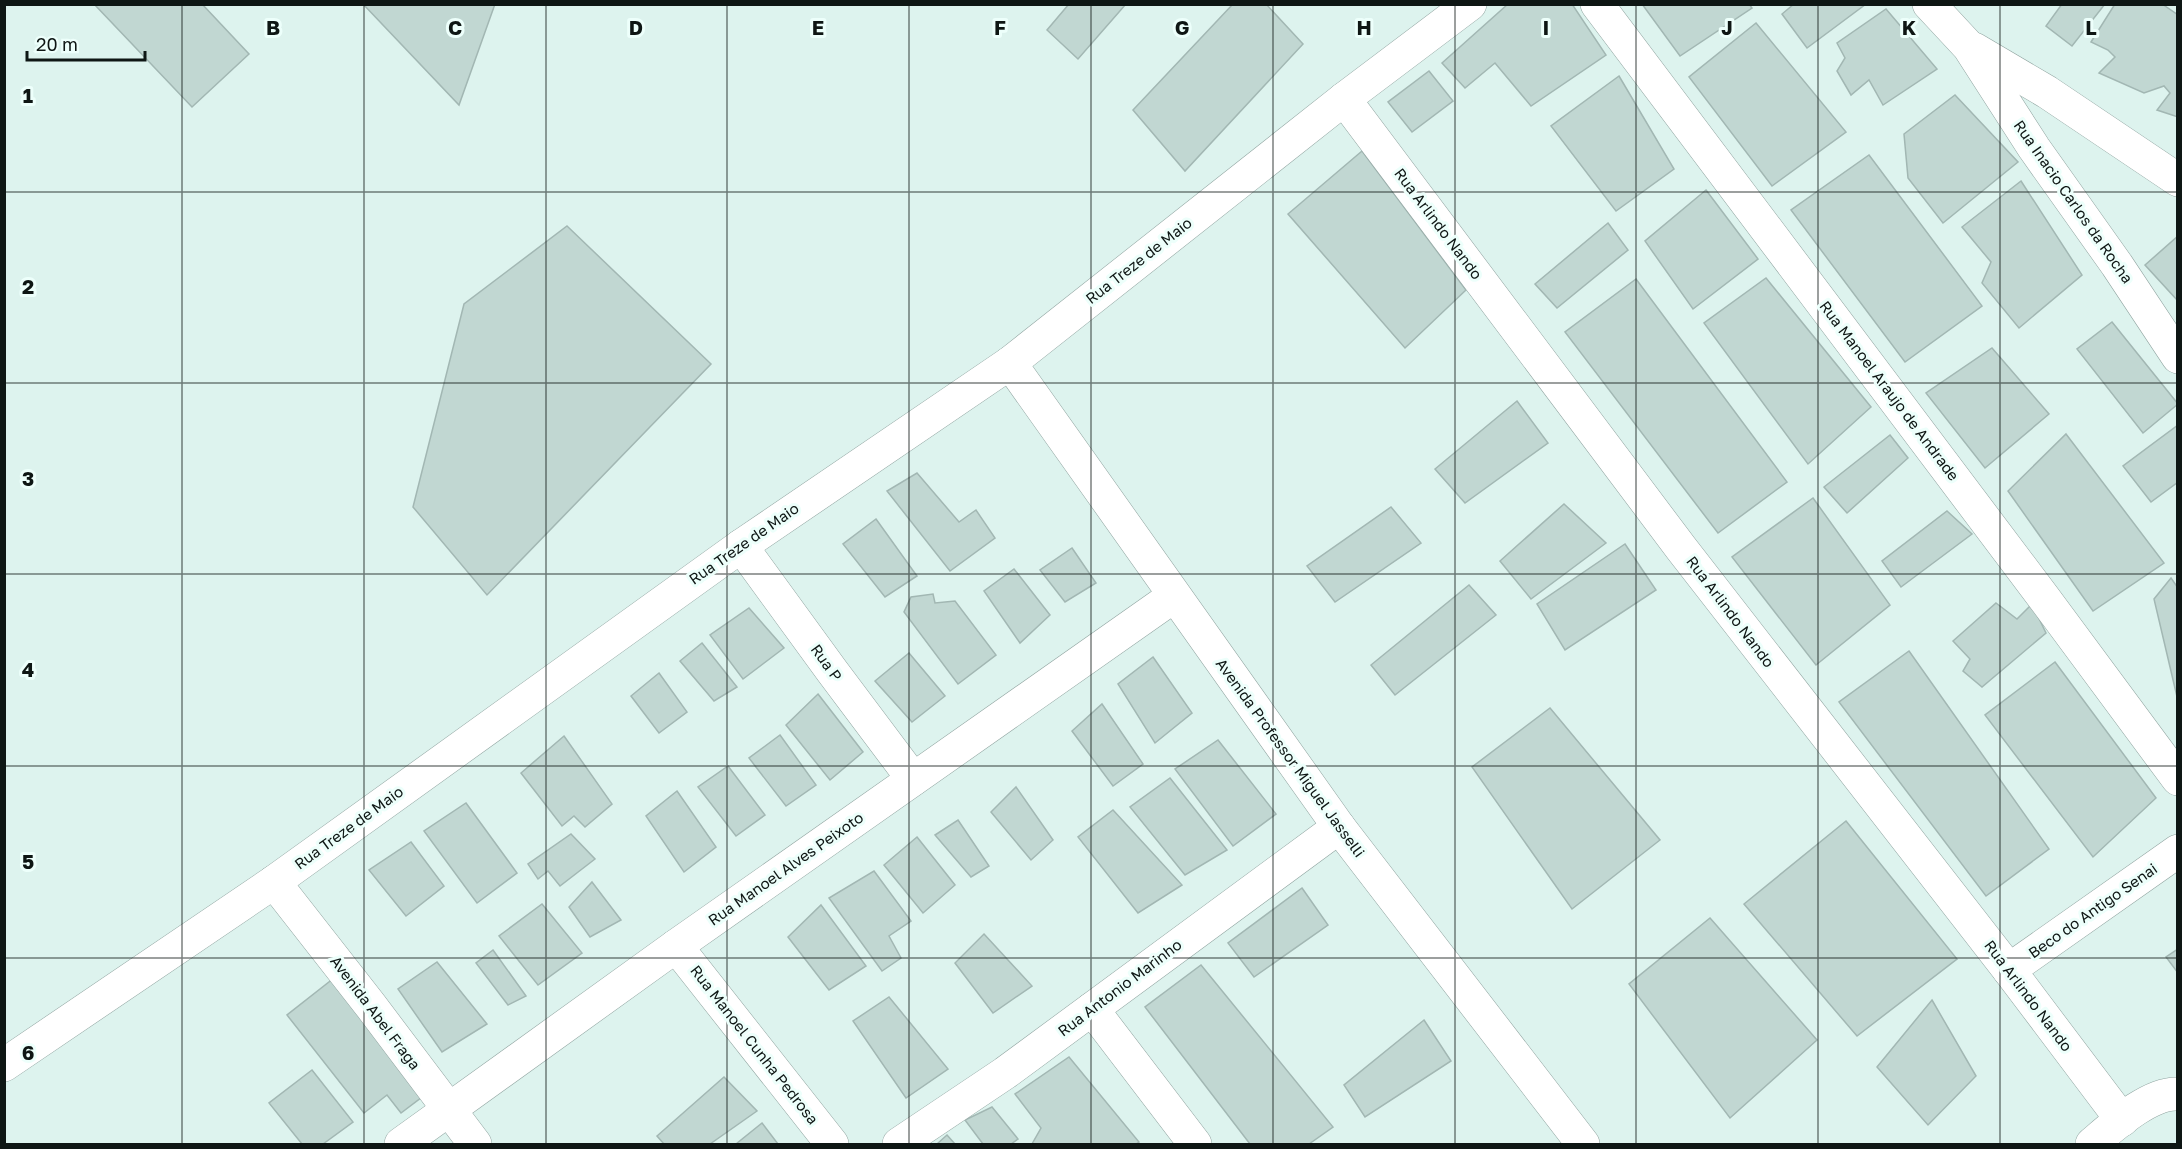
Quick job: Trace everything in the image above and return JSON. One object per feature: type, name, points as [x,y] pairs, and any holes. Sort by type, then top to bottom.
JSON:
[{"type":"street","name":"Rua Manoel Araujo de Andrade","points":[[1597,4],[2178,779]]},
{"type":"street","name":"Rua Inacio Carlos da Rocha","points":[[1929,4],[1970,47],[2034,148],[2117,264],[2178,357]]},
{"type":"street","name":"Rua Treze de Maio","points":[[4,1065],[274,882],[741,546],[1010,363],[1462,7]]},
{"type":"street","name":"Rua Inacio Carlos da Rocha","points":[[1970,47],[2047,92],[2178,180]]},
{"type":"street","name":"Rua Arlindo Nando","points":[[1344,99],[1695,567],[2009,970],[2122,1120]]},
{"type":"street","name":"Avenida Professor Miguel Jasselli","points":[[1010,363],[1339,827],[1582,1144]]},
{"type":"street","name":"Rua P","points":[[741,546],[831,671],[913,779]]},
{"type":"street","name":"Rua Manoel Alves Peixoto","points":[[401,1144],[676,946],[1174,596]]},
{"type":"street","name":"Rua Antonio Marinho","points":[[899,1144],[1005,1073],[1339,827]]},
{"type":"street","name":"Beco do Antigo Senai","points":[[2009,970],[2178,851]]},
{"type":"street","name":"Avenida Abel Fraga","points":[[274,882],[475,1144]]},
{"type":"street","name":"Rua Manoel Cunha Pedrosa","points":[[676,946],[832,1144]]},
{"type":"street","points":[[1092,1009],[1195,1144]]},
{"type":"street","points":[[2091,1144],[2158,1096],[2178,1094]]},
{"type":"building","points":[[94,4],[202,4],[249,54],[192,107]]},
{"type":"building","points":[[363,4],[495,4],[459,105]]},
{"type":"building","points":[[1069,4],[1126,4],[1078,59],[1047,30]]},
{"type":"building","points":[[1233,4],[1266,4],[1303,44],[1185,171],[1133,110]]},
{"type":"building","points":[[1508,4],[1572,4],[1606,55],[1531,106],[1495,63],[1465,88],[1442,63]]},
{"type":"building","points":[[1642,4],[1749,4],[1752,8],[1680,56]]},
{"type":"building","points":[[1794,4],[1866,4],[1807,48],[1782,14]]},
{"type":"building","points":[[2062,4],[2105,4],[2072,46],[2046,26]]},
{"type":"building","points":[[2115,4],[2162,4],[2178,15],[2178,117],[2157,110],[2170,93],[2164,86],[2144,93],[2099,73],[2115,57],[2108,50],[2091,42]]},
{"type":"building","points":[[1886,9],[1937,69],[1883,105],[1869,80],[1851,95],[1837,71],[1845,58],[1837,43]]},
{"type":"building","points":[[1756,23],[1846,132],[1772,186],[1689,77]]},
{"type":"building","points":[[1429,71],[1453,101],[1412,132],[1388,102]]},
{"type":"building","points":[[1619,76],[1674,169],[1616,211],[1551,126]]},
{"type":"building","points":[[1955,95],[2018,162],[1943,223],[1908,178],[1904,134]]},
{"type":"building","points":[[1362,151],[1466,290],[1405,348],[1288,214]]},
{"type":"building","points":[[1869,155],[1982,306],[1905,362],[1791,210]]},
{"type":"building","points":[[2021,181],[2082,275],[2019,328],[1982,283],[1991,262],[1962,227]]},
{"type":"building","points":[[1706,190],[1758,259],[1693,309],[1645,241]]},
{"type":"building","points":[[1608,223],[1628,250],[1557,308],[1535,284]]},
{"type":"building","points":[[567,226],[711,364],[487,595],[413,507],[464,304]]},
{"type":"building","points":[[2178,236],[2178,301],[2145,265]]},
{"type":"building","points":[[1766,278],[1871,407],[1808,464],[1704,323]]},
{"type":"building","points":[[1636,279],[1787,482],[1718,533],[1565,332]]},
{"type":"building","points":[[2112,322],[2178,404],[2143,433],[2077,349]]},
{"type":"building","points":[[1992,348],[2049,414],[1985,468],[1926,393]]},
{"type":"building","points":[[1517,401],[1548,443],[1465,503],[1435,469]]},
{"type":"building","points":[[2178,425],[2178,482],[2151,502],[2123,466]]},
{"type":"building","points":[[2066,434],[2164,563],[2093,611],[2008,491]]},
{"type":"building","points":[[1890,435],[1908,458],[1847,513],[1824,487]]},
{"type":"building","points":[[917,473],[959,522],[976,510],[995,538],[950,571],[887,491]]},
{"type":"building","points":[[1813,498],[1890,605],[1816,665],[1732,557]]},
{"type":"building","points":[[1564,504],[1606,543],[1531,599],[1500,561]]},
{"type":"building","points":[[1391,507],[1421,543],[1335,602],[1307,566]]},
{"type":"building","points":[[1947,511],[1972,534],[1901,587],[1882,561]]},
{"type":"building","points":[[876,519],[917,576],[885,597],[843,544]]},
{"type":"building","points":[[1625,544],[1656,590],[1565,650],[1537,604]]},
{"type":"building","points":[[1072,548],[1096,583],[1065,602],[1040,570]]},
{"type":"building","points":[[1014,569],[1050,615],[1020,643],[984,591]]},
{"type":"building","points":[[2171,578],[2178,588],[2178,701],[2154,599]]},
{"type":"building","points":[[1469,585],[1496,615],[1395,695],[1371,665]]},
{"type":"building","points":[[933,594],[935,603],[955,601],[996,655],[958,684],[904,612],[911,597]]},
{"type":"building","points":[[1996,603],[2017,619],[2032,604],[2046,633],[1982,687],[1963,671],[1970,659],[1953,641]]},
{"type":"building","points":[[749,608],[784,648],[743,679],[710,635]]},
{"type":"building","points":[[702,643],[737,687],[714,701],[680,661]]},
{"type":"building","points":[[1909,651],[2049,849],[1986,896],[1839,702]]},
{"type":"building","points":[[909,653],[945,696],[912,722],[875,681]]},
{"type":"building","points":[[1153,657],[1192,713],[1155,743],[1118,684]]},
{"type":"building","points":[[2055,662],[2156,798],[2093,857],[1985,715]]},
{"type":"building","points":[[659,673],[687,712],[659,733],[631,696]]},
{"type":"building","points":[[818,694],[863,752],[830,780],[786,725]]},
{"type":"building","points":[[1102,704],[1143,764],[1113,786],[1072,731]]},
{"type":"building","points":[[1550,708],[1660,840],[1572,909],[1472,767]]},
{"type":"building","points":[[780,735],[816,785],[786,806],[749,758]]},
{"type":"building","points":[[564,736],[612,804],[585,827],[574,816],[562,826],[521,773]]},
{"type":"building","points":[[1218,740],[1276,814],[1233,846],[1175,769]]},
{"type":"building","points":[[728,766],[765,815],[736,836],[698,787]]},
{"type":"building","points":[[1170,778],[1227,850],[1185,875],[1130,807]]},
{"type":"building","points":[[1016,787],[1053,840],[1031,860],[991,812]]},
{"type":"building","points":[[677,791],[716,847],[684,872],[646,816]]},
{"type":"building","points":[[466,803],[517,873],[477,903],[424,831]]},
{"type":"building","points":[[1113,810],[1182,885],[1138,913],[1078,837]]},
{"type":"building","points":[[958,820],[989,866],[971,877],[935,835]]},
{"type":"building","points":[[1846,821],[1957,959],[1857,1036],[1744,904]]},
{"type":"building","points":[[571,834],[595,859],[560,886],[548,871],[538,879],[528,864]]},
{"type":"building","points":[[917,837],[955,885],[923,913],[884,865]]},
{"type":"building","points":[[411,842],[444,886],[406,916],[369,870]]},
{"type":"building","points":[[874,871],[911,921],[889,936],[901,958],[882,971],[829,898]]},
{"type":"building","points":[[592,882],[621,920],[590,937],[569,907]]},
{"type":"building","points":[[1302,888],[1328,925],[1254,977],[1228,943]]},
{"type":"building","points":[[542,904],[582,953],[538,985],[499,936]]},
{"type":"building","points":[[821,905],[866,966],[829,990],[788,937]]},
{"type":"building","points":[[1710,918],[1817,1040],[1730,1118],[1629,984]]},
{"type":"building","points":[[984,934],[1032,986],[993,1013],[955,963]]},
{"type":"building","points":[[2178,949],[2178,973],[2166,957]]},
{"type":"building","points":[[493,950],[526,996],[508,1005],[476,963]]},
{"type":"building","points":[[437,962],[487,1024],[442,1052],[398,989]]},
{"type":"building","points":[[1201,965],[1333,1127],[1309,1144],[1250,1144],[1145,1007]]},
{"type":"building","points":[[334,978],[426,1094],[401,1113],[387,1095],[364,1113],[287,1015]]},
{"type":"building","points":[[889,997],[948,1069],[906,1098],[853,1021]]},
{"type":"building","points":[[1932,1000],[1976,1076],[1928,1125],[1877,1067]]},
{"type":"building","points":[[1424,1020],[1451,1061],[1365,1117],[1344,1085]]},
{"type":"building","points":[[1069,1057],[1139,1142],[1136,1144],[1032,1144],[1041,1128],[1015,1094]]},
{"type":"building","points":[[312,1070],[353,1122],[323,1144],[302,1144],[269,1103]]},
{"type":"building","points":[[724,1077],[757,1111],[710,1144],[664,1144],[657,1136]]},
{"type":"building","points":[[992,1107],[1018,1139],[1011,1144],[983,1144],[965,1120]]},
{"type":"building","points":[[762,1123],[778,1144],[736,1144]]},
{"type":"building","points":[[947,1135],[955,1144],[937,1144]]}]
